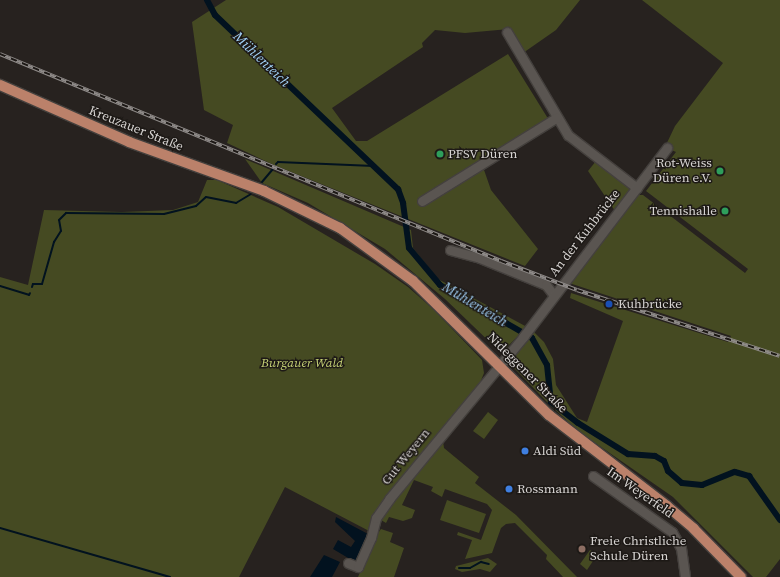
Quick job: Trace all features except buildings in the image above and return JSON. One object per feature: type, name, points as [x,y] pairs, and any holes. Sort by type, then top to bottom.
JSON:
[{"type":"main road","name":"Kreuzauer Straße","points":[[0,86],[129,142],[264,192]]},
{"type":"main road","name":"Nideggener Straße","points":[[264,192],[340,228],[380,256],[426,292],[572,435],[694,529],[741,577]]},
{"type":"street","name":"An der Kuhbrücke","points":[[507,32],[556,118],[568,135],[637,188]]},
{"type":"street","points":[[422,201],[556,118]]},
{"type":"street","name":"An der Kuhbrücke","points":[[498,364],[523,337],[553,294],[667,148]]},
{"type":"street","name":"An der Kuhbrücke","points":[[450,250],[480,258],[546,285],[553,294]]},
{"type":"street","name":"Gut Weyern","points":[[348,563],[358,567],[371,538],[376,518],[498,364]]},
{"type":"street","name":"Im Weyerfeld","points":[[593,476],[672,532],[681,548],[685,577]]},
{"type":"green space","points":[[226,0],[580,0],[556,30],[523,53],[509,29],[465,33],[435,30],[422,43],[423,47],[332,108],[356,141],[367,141],[508,54],[552,125],[483,167],[491,190],[538,249],[525,266],[274,165],[227,143],[233,125],[204,110],[192,22]]},
{"type":"green space","points":[[642,0],[780,0],[780,559],[766,577],[753,577],[673,497],[578,431],[546,401],[514,368],[511,362],[511,356],[532,330],[544,342],[553,359],[556,385],[577,418],[587,422],[623,321],[570,298],[571,293],[728,342],[731,336],[566,282],[636,195],[643,195],[745,273],[748,269],[646,191],[676,152],[665,147],[675,126],[723,63]]},
{"type":"green space","points":[[245,159],[411,230],[413,248],[438,279],[527,327],[505,349],[499,351],[445,299],[385,249],[308,203],[262,183]]},
{"type":"green space","points":[[596,161],[631,188],[615,211],[588,171]]},
{"type":"green space","name":"Burgauer Wald","points":[[207,180],[217,180],[278,207],[375,264],[408,287],[433,309],[482,360],[484,373],[480,383],[447,423],[371,532],[285,487],[239,577],[0,577],[0,277],[28,285],[44,210],[122,212],[173,210],[198,202]]},
{"type":"green space","points":[[488,412],[498,420],[484,439],[473,431]]},
{"type":"green space","points":[[443,441],[444,448],[479,477],[475,483],[516,515],[577,577],[563,577],[546,559],[547,555],[515,523],[506,524],[501,528],[492,553],[465,559],[472,540],[457,535],[458,532],[481,540],[492,510],[487,504],[445,489],[442,497],[431,491],[433,487],[414,480],[402,505],[415,510],[412,518],[403,521],[389,517],[386,523],[381,520],[395,497]]},
{"type":"green space","points":[[447,500],[486,514],[479,533],[440,520]]},
{"type":"green space","points":[[381,529],[393,533],[390,542],[404,548],[394,577],[358,577],[375,537]]},
{"type":"green space","points":[[590,550],[597,555],[587,570],[580,564]]},
{"type":"green space","points":[[488,558],[497,564],[490,572],[480,569],[462,572],[455,569],[456,566]]},
{"type":"water","points":[[336,517],[368,534],[355,562],[333,549],[338,540],[351,547],[355,541],[335,522]]},
{"type":"water","points":[[324,555],[340,562],[332,577],[310,577]]},
{"type":"waterway","name":"Mühlenteich","points":[[207,0],[215,15],[398,189],[403,203],[409,248],[440,285],[532,338],[547,365],[551,402],[578,423],[628,454],[655,456],[664,461],[668,471],[682,483],[702,485],[735,472],[749,476],[780,520]]},
{"type":"waterway","points":[[276,164],[278,162],[374,166]]},
{"type":"waterway","points":[[262,182],[272,170]]},
{"type":"waterway","points":[[32,287],[33,284],[42,284],[54,242],[61,231],[59,220],[66,213],[164,214],[196,206],[206,197],[236,203],[251,194]]},
{"type":"waterway","points":[[0,286],[29,295],[30,293]]},
{"type":"waterway","points":[[0,528],[170,577]]},
{"type":"waterway","points":[[459,568],[470,568],[481,562],[489,564]]},
{"type":"railway","points":[[0,54],[501,261],[577,290],[780,356]]},
{"type":"place","name":"PFSV Düren","points":[[440,154]]},
{"type":"place","name":"Rot-Weiss Düren e.V.","points":[[720,171]]},
{"type":"place","name":"Tennishalle","points":[[725,211]]},
{"type":"place","name":"Kuhbrücke","points":[[609,304]]},
{"type":"place","name":"Aldi Süd","points":[[525,451]]},
{"type":"place","name":"Rossmann","points":[[509,489]]},
{"type":"place","name":"Freie Christliche Schule Düren","points":[[582,549]]}]
